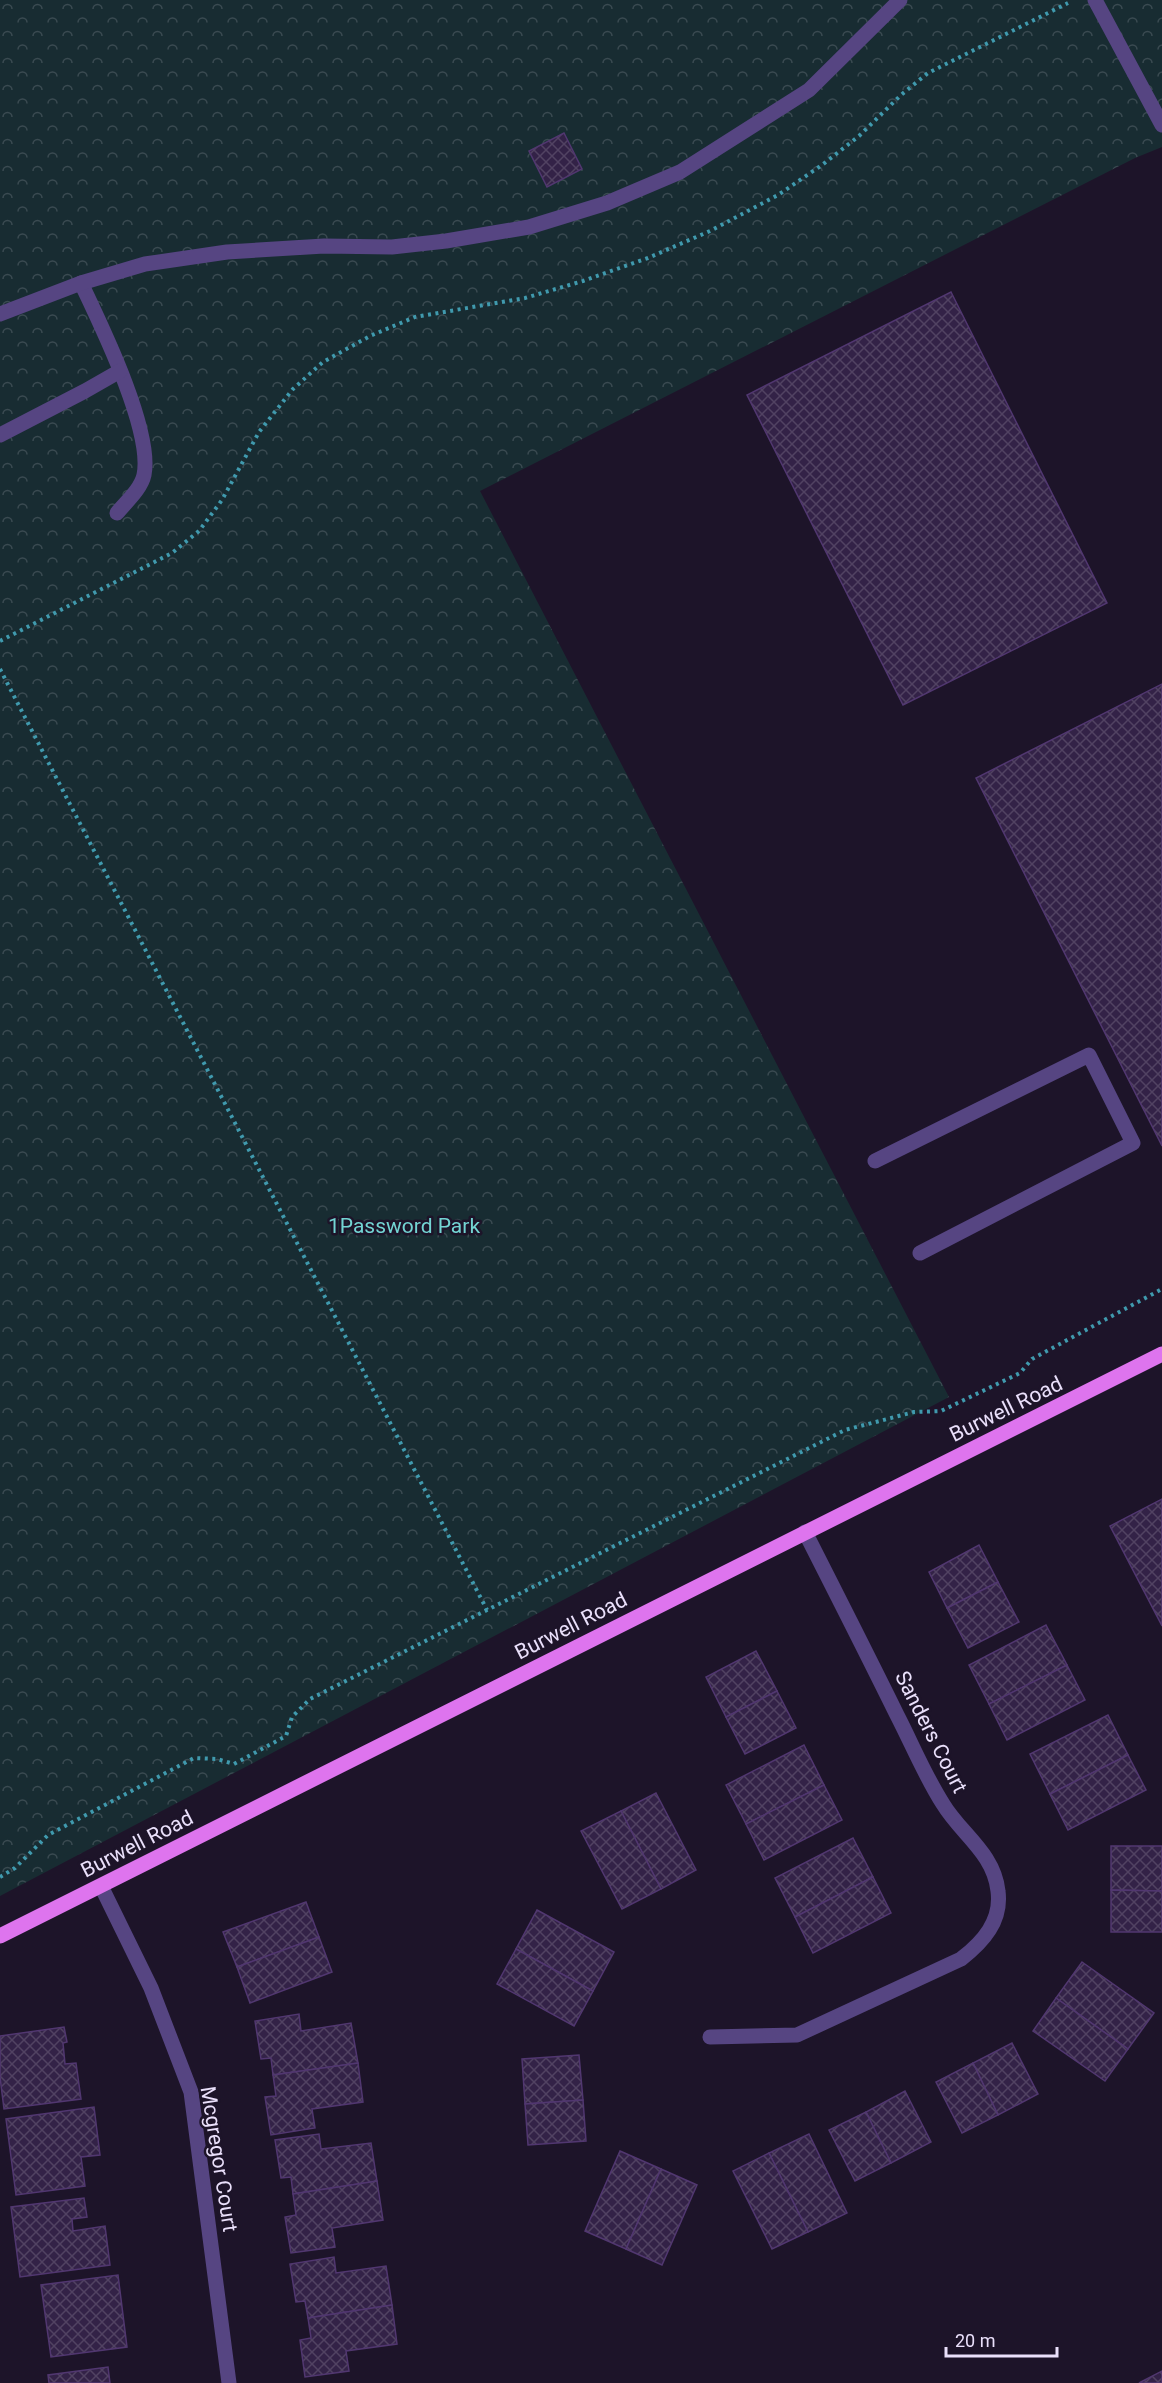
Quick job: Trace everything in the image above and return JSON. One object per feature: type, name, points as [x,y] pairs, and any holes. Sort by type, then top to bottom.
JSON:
[{"type":"main road","name":"Burwell Road","points":[[0,1936],[1162,1354]]},
{"type":"street","points":[[0,314],[81,283],[145,264],[227,252],[324,246],[392,246],[446,241],[529,226],[607,203],[680,172],[808,90],[900,0]]},
{"type":"street","points":[[1095,0],[1162,125]]},
{"type":"street","points":[[81,283],[120,371],[141,432],[145,456],[144,477],[117,513]]},
{"type":"street","points":[[0,435],[120,371]]},
{"type":"street","points":[[875,1161],[1089,1054],[1099,1074],[1133,1143],[921,1253]]},
{"type":"street","name":"Sanders Court","points":[[710,2037],[797,2035],[961,1959],[980,1945],[996,1913],[999,1892],[994,1872],[983,1852],[943,1805],[805,1532]]},
{"type":"street","name":"Mcgregor Court","points":[[102,1886],[151,1988],[191,2092],[229,2383]]},
{"type":"path","points":[[0,641],[172,554],[199,531],[222,500],[259,432],[293,389],[323,362],[370,336],[415,317],[525,298],[564,287],[648,258],[710,231],[778,195],[822,165],[859,136],[901,95],[928,73],[1074,0]]},
{"type":"path","points":[[0,669],[487,1610]]},
{"type":"path","points":[[0,1877],[15,1868],[48,1835],[194,1758],[217,1759],[234,1764],[286,1736],[292,1717],[310,1699],[845,1430],[914,1412],[941,1411],[956,1404],[1020,1373],[1032,1359],[1162,1289]]},
{"type":"green space","name":"1Password Park","points":[[0,0],[1162,0],[1162,147],[1135,158],[480,491],[949,1397],[0,1896]]},
{"type":"building","points":[[564,133],[582,169],[547,187],[529,151]]},
{"type":"building","points":[[951,292],[1107,603],[903,705],[747,395]]},
{"type":"building","points":[[1162,684],[1162,1146],[976,778]]},
{"type":"building","points":[[1162,1499],[1162,1626],[1110,1526]]},
{"type":"building","points":[[979,1545],[998,1582],[947,1608],[929,1572]]},
{"type":"building","points":[[998,1582],[1019,1622],[968,1648],[947,1608]]},
{"type":"building","points":[[1046,1625],[1067,1665],[989,1704],[969,1665]]},
{"type":"building","points":[[756,1651],[777,1691],[726,1717],[706,1677]]},
{"type":"building","points":[[1067,1665],[1085,1700],[1007,1740],[989,1704]]},
{"type":"building","points":[[777,1691],[796,1728],[745,1754],[726,1717]]},
{"type":"building","points":[[1108,1715],[1128,1755],[1050,1794],[1030,1754]]},
{"type":"building","points":[[804,1745],[824,1785],[746,1824],[726,1785]]},
{"type":"building","points":[[1128,1755],[1146,1790],[1068,1830],[1050,1794]]},
{"type":"building","points":[[824,1785],[842,1820],[764,1860],[746,1824]]},
{"type":"building","points":[[656,1793],[696,1870],[661,1889],[621,1811]]},
{"type":"building","points":[[621,1811],[661,1889],[622,1909],[581,1831]]},
{"type":"building","points":[[853,1838],[873,1877],[795,1917],[775,1878]]},
{"type":"building","points":[[1111,1846],[1162,1846],[1162,1891],[1111,1890]]},
{"type":"building","points":[[873,1877],[891,1913],[813,1953],[795,1917]]},
{"type":"building","points":[[1111,1890],[1162,1891],[1162,1932],[1111,1932]]},
{"type":"building","points":[[306,1902],[319,1937],[237,1967],[223,1932]]},
{"type":"building","points":[[537,1910],[614,1952],[593,1991],[516,1949]]},
{"type":"building","points":[[319,1937],[332,1972],[250,2003],[237,1967]]},
{"type":"building","points":[[516,1949],[593,1991],[574,2026],[497,1984]]},
{"type":"building","points":[[1082,1962],[1154,2013],[1128,2049],[1056,1998]]},
{"type":"building","points":[[1056,1998],[1128,2049],[1105,2081],[1033,2031]]},
{"type":"building","points":[[299,2014],[301,2031],[351,2023],[358,2063],[273,2075],[271,2058],[261,2059],[255,2021]]},
{"type":"building","points":[[64,2027],[67,2042],[63,2043],[65,2064],[76,2063],[81,2099],[4,2109],[0,2077],[0,2036]]},
{"type":"building","points":[[1012,2043],[1038,2094],[998,2115],[973,2063]]},
{"type":"building","points":[[579,2055],[583,2100],[525,2104],[522,2059]]},
{"type":"building","points":[[358,2063],[363,2102],[312,2109],[315,2128],[271,2135],[265,2097],[276,2096],[273,2075]]},
{"type":"building","points":[[973,2063],[998,2115],[962,2133],[936,2082]]},
{"type":"building","points":[[905,2091],[931,2142],[891,2163],[866,2112]]},
{"type":"building","points":[[583,2100],[586,2141],[528,2145],[525,2104]]},
{"type":"building","points":[[94,2107],[100,2155],[81,2157],[85,2186],[16,2195],[6,2119]]},
{"type":"building","points":[[866,2112],[891,2163],[855,2181],[829,2130]]},
{"type":"building","points":[[319,2134],[321,2149],[371,2143],[377,2181],[293,2194],[291,2177],[281,2178],[275,2140]]},
{"type":"building","points":[[809,2134],[847,2213],[808,2232],[769,2153]]},
{"type":"building","points":[[620,2151],[661,2169],[626,2249],[585,2231]]},
{"type":"building","points":[[769,2153],[808,2232],[772,2249],[733,2171]]},
{"type":"building","points":[[661,2169],[697,2185],[662,2265],[626,2249]]},
{"type":"building","points":[[377,2181],[383,2220],[332,2228],[335,2247],[291,2253],[285,2217],[296,2215],[293,2194]]},
{"type":"building","points":[[84,2198],[87,2217],[72,2219],[73,2231],[105,2226],[110,2265],[20,2277],[11,2207]]},
{"type":"building","points":[[334,2257],[336,2273],[386,2266],[392,2305],[308,2318],[305,2301],[296,2302],[290,2264]]},
{"type":"building","points":[[118,2275],[127,2347],[51,2357],[41,2285]]},
{"type":"building","points":[[392,2305],[397,2344],[346,2351],[349,2371],[305,2377],[300,2340],[311,2338],[308,2318]]},
{"type":"building","points":[[108,2367],[110,2383],[49,2383],[48,2375]]},
{"type":"building","points":[[1162,2371],[1162,2383],[1139,2383]]}]
